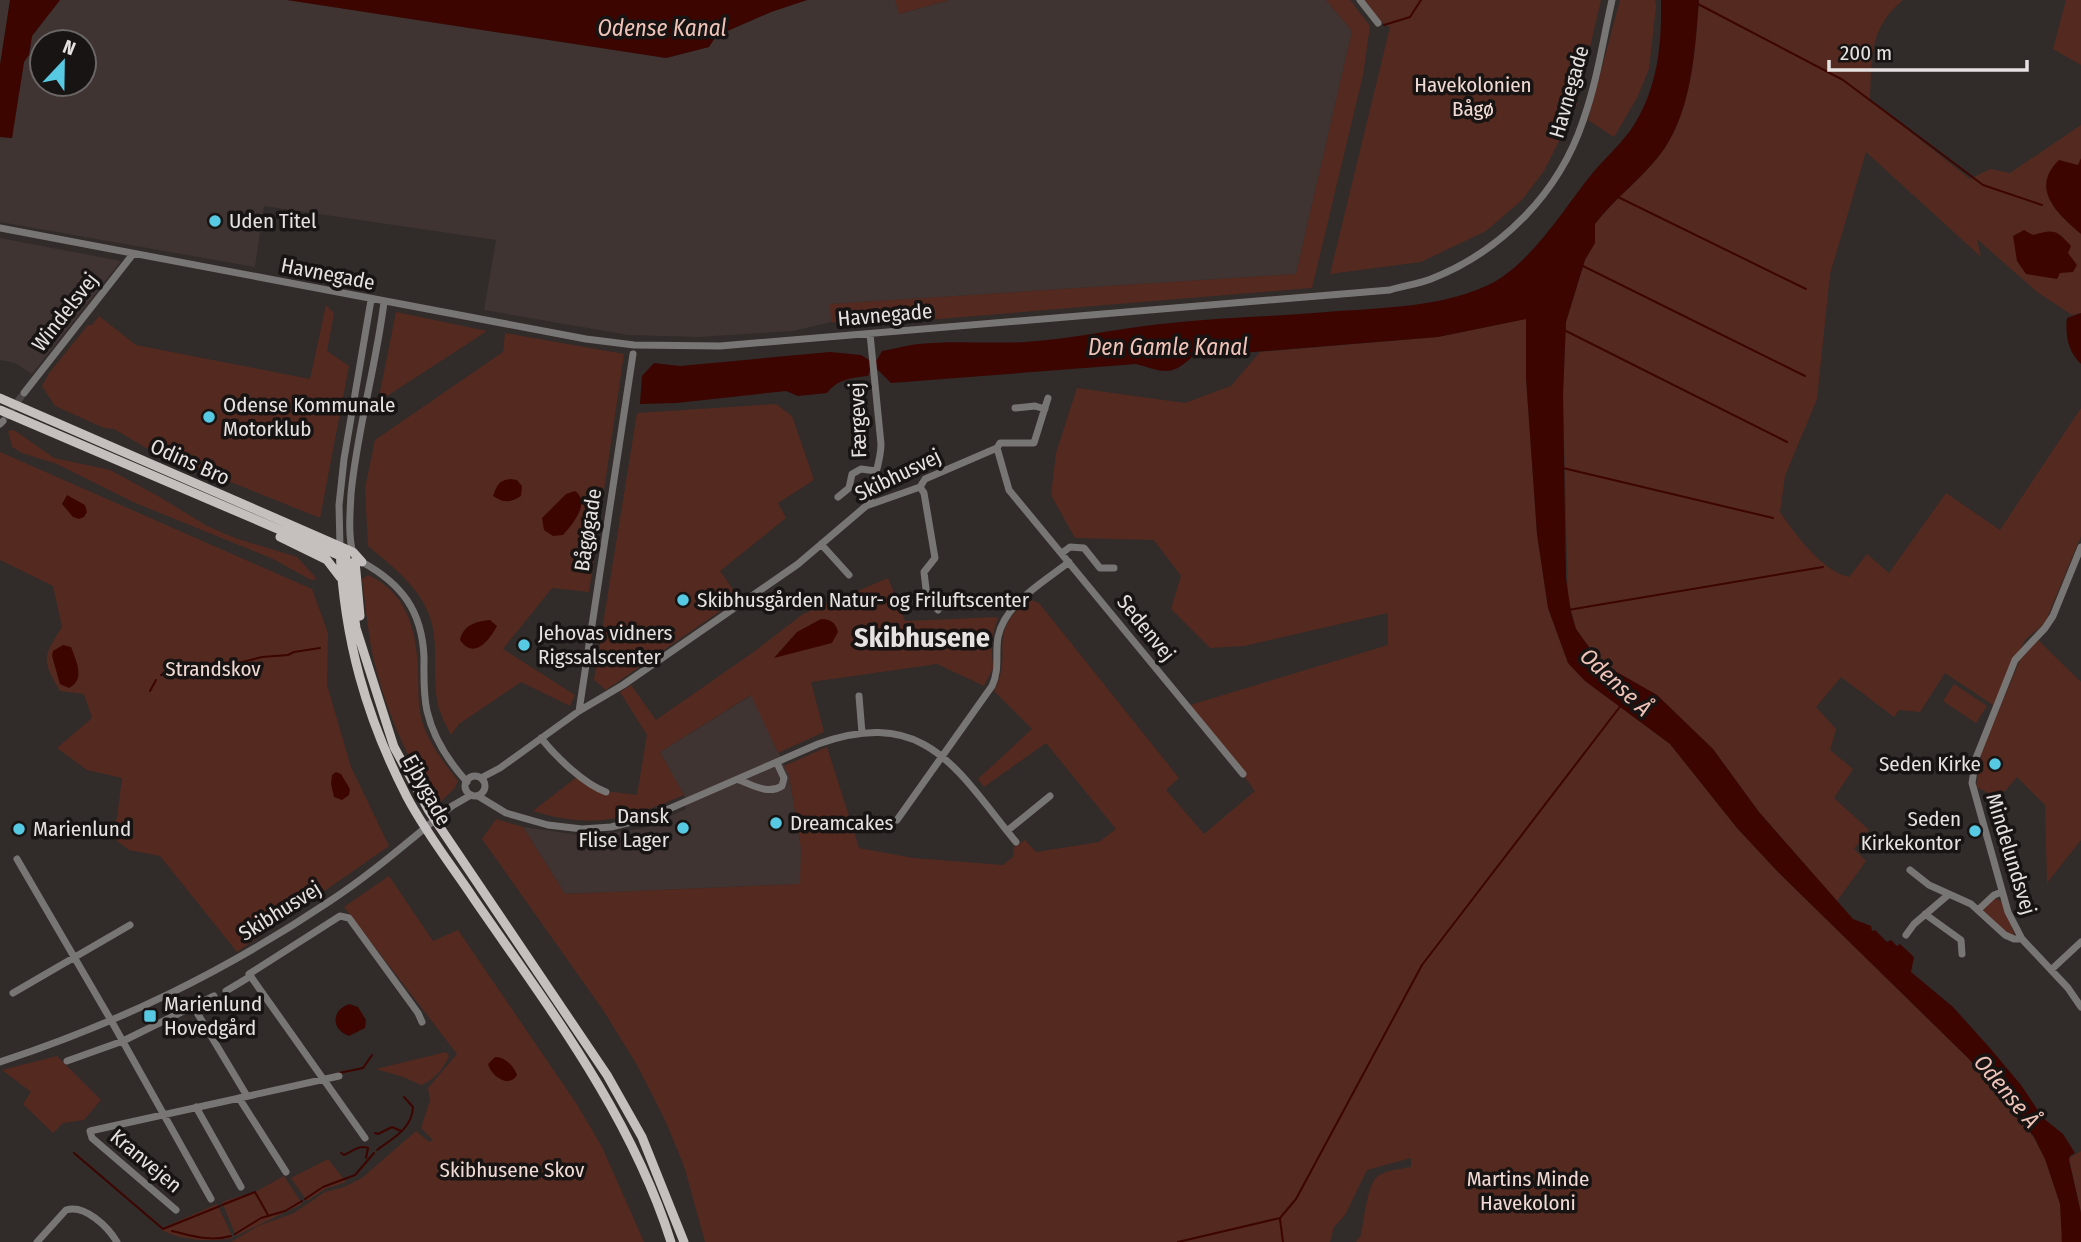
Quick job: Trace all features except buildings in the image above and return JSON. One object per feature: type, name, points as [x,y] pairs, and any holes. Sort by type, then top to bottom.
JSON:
[{"type":"main road","name":"Odins Bro","points":[[0,398],[349,556]]},
{"type":"main road","name":"Odins Bro","points":[[0,411],[253,519]]},
{"type":"main road","points":[[253,519],[349,556]]},
{"type":"main road","points":[[253,519],[264,530],[327,560],[341,579]]},
{"type":"main road","name":"Ejbygade","points":[[349,556],[341,579],[346,624],[359,677],[380,741],[409,800],[603,1090],[650,1183],[671,1242]]},
{"type":"main road","name":"Ejbygade","points":[[349,556],[356,628],[394,747],[429,811],[607,1075],[642,1137],[684,1242]]},
{"type":"street","points":[[1360,0],[1378,23]]},
{"type":"street","name":"Havnegade","points":[[0,228],[372,300],[586,339],[635,345],[720,346],[1390,290],[1430,279],[1467,262],[1525,218],[1547,191],[1567,158],[1584,120],[1612,0]]},
{"type":"street","name":"Windelsvej","points":[[24,393],[133,254]]},
{"type":"street","name":"Ejbygade","points":[[349,556],[339,505],[344,459],[372,300]]},
{"type":"street","name":"Ejbygade","points":[[349,556],[354,465],[384,302]]},
{"type":"street","name":"Færgevej","points":[[870,334],[881,444],[881,458],[870,503]]},
{"type":"street","name":"Bågøgade","points":[[579,711],[633,355]]},
{"type":"street","name":"Skibhusvej","points":[[0,1062],[46,1048],[112,1022],[244,956],[332,900],[452,806],[460,794],[475,787],[579,711],[642,672],[798,564],[870,503],[920,487],[925,479],[997,448],[1000,443],[1034,443],[1048,398]]},
{"type":"street","points":[[1015,408],[1035,406],[1045,409]]},
{"type":"street","points":[[997,448],[1009,490],[1062,553]]},
{"type":"street","name":"Skibhusvej","points":[[838,497],[849,488],[852,474],[861,469],[876,471]]},
{"type":"street","points":[[920,487],[924,493],[935,558],[924,572],[927,597],[938,610]]},
{"type":"street","points":[[821,544],[849,575]]},
{"type":"street","name":"Sedenvej","points":[[1114,568],[1100,568],[1084,548],[1070,547],[1062,553],[1243,774]]},
{"type":"street","name":"Mindelundsvej","points":[[2081,547],[2053,616],[2015,660],[1976,758],[1973,790],[2008,912],[2022,939],[2068,988],[2081,1007]]},
{"type":"street","name":"Odins Bro","points":[[349,556],[394,583],[415,613],[422,632],[427,711],[433,731],[454,764],[475,787]]},
{"type":"street","points":[[897,820],[996,678],[998,638],[1003,621],[1010,610],[1069,562]]},
{"type":"street","points":[[859,696],[862,733]]},
{"type":"street","points":[[475,787],[498,809],[524,819],[582,829],[611,827],[648,818],[842,736],[883,733],[905,737],[943,756],[958,769],[1016,842]]},
{"type":"street","points":[[541,738],[560,760],[598,789],[606,792]]},
{"type":"street","points":[[739,780],[769,791],[776,790],[782,786],[784,778],[777,762]]},
{"type":"street","points":[[1007,831],[1050,796]]},
{"type":"street","points":[[1041,803],[1047,811]]},
{"type":"street","points":[[17,859],[164,1114]]},
{"type":"street","points":[[1910,870],[1929,885],[1978,910],[2011,939],[2022,939]]},
{"type":"street","points":[[1978,910],[1994,895],[2002,892]]},
{"type":"street","points":[[1906,935],[1914,924],[1948,895]]},
{"type":"street","points":[[1925,914],[1961,940],[1962,954]]},
{"type":"street","points":[[365,1138],[249,974],[345,915],[422,1022]]},
{"type":"street","points":[[13,993],[130,925]]},
{"type":"street","points":[[2051,970],[2081,942]]},
{"type":"street","points":[[226,990],[251,976]]},
{"type":"street","points":[[67,1061],[123,1041],[214,996]]},
{"type":"street","points":[[192,1006],[286,1172]]},
{"type":"street","name":"Kranvejen","points":[[176,1210],[92,1138],[90,1131],[339,1076]]},
{"type":"street","points":[[196,1107],[241,1187]]},
{"type":"street","name":"Kranvejen","points":[[164,1114],[211,1199]]},
{"type":"street","points":[[37,1242],[66,1210],[73,1208],[82,1209],[117,1242]]},
{"type":"shaded area","points":[[0,0],[10,0],[0,65]]},
{"type":"shaded area","points":[[60,0],[287,0],[666,58],[709,47],[716,36],[807,0],[895,0],[900,14],[949,0],[1326,0],[1352,31],[1296,274],[831,304],[831,322],[793,331],[699,337],[628,335],[484,310],[496,240],[264,206],[255,267],[0,222],[0,137],[12,138],[24,62],[28,56],[28,98],[98,98],[98,28],[38,28]]},
{"type":"shaded area","points":[[0,238],[121,261],[32,374],[15,363],[0,360]]},
{"type":"shaded area","points":[[752,695],[789,775],[801,849],[801,884],[565,894],[523,827],[586,836],[644,828],[686,809],[684,795],[660,752]]},
{"type":"green space","points":[[895,0],[949,0],[899,14]]},
{"type":"green space","points":[[1326,0],[1350,0],[1370,26],[1363,75],[1312,288],[867,325],[831,322],[830,304],[1296,274],[1352,31]]},
{"type":"green space","name":"Havekolonien Bågø","points":[[1364,0],[1601,0],[1576,107],[1544,171],[1522,200],[1486,231],[1421,262],[1330,274],[1390,27],[1381,22]]},
{"type":"green space","points":[[1620,0],[1655,0],[1656,6],[1649,69],[1637,98],[1614,137],[1588,120]]},
{"type":"green space","points":[[1699,0],[1903,0],[1883,22],[1874,46],[1870,100],[1970,179],[1990,169],[2010,173],[2081,125],[2081,313],[2072,315],[2037,292],[1977,239],[1981,257],[1866,152],[1830,274],[1817,399],[1785,476],[1780,512],[1810,551],[1839,573],[1849,577],[1867,554],[1889,573],[1946,493],[2000,530],[2081,408],[2081,536],[2045,623],[2025,640],[1993,705],[1945,673],[1920,712],[1899,710],[1894,717],[1841,677],[1816,707],[1836,729],[1830,750],[1853,769],[1834,798],[1869,830],[1854,849],[1866,861],[1837,901],[1759,812],[1713,749],[1657,695],[1608,667],[1594,654],[1576,629],[1568,598],[1563,395],[1566,322],[1585,260],[1595,240],[1595,224],[1659,156],[1679,121],[1690,81]]},
{"type":"green space","points":[[2066,0],[2081,0],[2081,65],[2053,49]]},
{"type":"green space","name":"Odense Kommunale Motorklub","points":[[326,305],[334,313],[327,351],[349,366],[320,518],[146,448],[114,429],[104,428],[55,406],[42,386],[49,373],[88,325],[92,325],[99,316],[136,345],[310,379]]},
{"type":"green space","points":[[396,312],[487,331],[378,402]]},
{"type":"green space","name":"Martins Minde Havekoloni","points":[[1526,319],[1526,378],[1537,534],[1548,608],[1568,663],[1585,681],[1670,744],[1737,828],[1778,872],[1968,1058],[2004,1099],[2034,1138],[2045,1159],[2060,1204],[2063,1224],[2061,1242],[1356,1242],[1361,1235],[1374,1180],[1385,1172],[1411,1167],[1411,1158],[1367,1170],[1345,1215],[1334,1227],[1330,1242],[705,1242],[684,1166],[665,1120],[637,1065],[603,1010],[482,839],[496,819],[523,827],[565,894],[800,884],[801,849],[789,775],[784,766],[827,747],[859,848],[913,858],[1003,865],[1014,856],[1013,848],[1025,840],[1036,852],[1099,842],[1116,829],[1046,743],[984,787],[978,779],[1032,729],[994,691],[1000,677],[1002,644],[1008,623],[1029,599],[1039,603],[1179,778],[1166,790],[1204,834],[1255,791],[1190,705],[1388,645],[1388,613],[1244,646],[1210,648],[1171,609],[1181,576],[1154,540],[1075,538],[1051,495],[1056,453],[1077,388],[1185,403],[1231,386],[1260,352],[1438,337]]},
{"type":"green space","points":[[505,333],[624,354],[589,592],[552,588],[503,649],[575,695],[570,706],[521,682],[459,724],[451,735],[437,700],[435,643],[428,612],[406,580],[368,546],[365,488],[375,440],[503,352]]},
{"type":"green space","points":[[776,404],[792,416],[814,480],[778,503],[786,518],[720,571],[739,598],[606,690],[594,680],[637,413]]},
{"type":"green space","points":[[14,430],[54,458],[110,470],[207,526],[235,538],[297,557],[316,578],[309,579],[273,559],[133,502],[57,464],[22,453],[12,447],[8,431]]},
{"type":"green space","name":"Strandskov","points":[[0,452],[312,589],[328,633],[327,685],[351,767],[389,846],[237,952],[160,856],[129,850],[108,834],[117,818],[122,778],[87,770],[57,748],[92,718],[84,694],[60,691],[47,665],[48,652],[62,627],[53,586],[0,560]]},
{"type":"green space","points":[[368,575],[392,591],[406,613],[415,639],[422,721],[432,744],[458,781],[454,789],[436,806],[400,738],[380,684],[371,644],[362,579]]},
{"type":"green space","points":[[888,578],[905,621],[998,617],[991,641],[993,668],[984,686],[937,664],[811,682],[824,732],[778,753],[751,695],[660,752],[684,795],[627,816],[592,821],[554,817],[533,811],[578,776],[600,793],[637,795],[647,735],[620,692],[631,685],[656,720],[803,614]]},
{"type":"green space","points":[[2038,640],[2081,682],[2081,840],[2047,883],[2045,805],[2017,777],[2005,791],[1991,795],[1976,788],[1981,754],[1990,731],[2020,660]]},
{"type":"green space","points":[[1954,684],[1987,706],[1976,723],[1943,701]]},
{"type":"green space","name":"Skibhusene Skov","points":[[389,876],[433,941],[458,930],[576,1103],[602,1147],[644,1242],[231,1242],[258,1226],[294,1213],[325,1192],[362,1178],[416,1131],[429,1142],[433,1140],[421,1128],[430,1100],[428,1088],[457,1054],[344,907]]},
{"type":"green space","points":[[1995,898],[2002,902],[2015,936],[2011,937],[1984,912],[1983,907]]},
{"type":"green space","points":[[446,1052],[449,1056],[442,1069],[421,1085],[376,1069]]},
{"type":"green space","points":[[57,1056],[101,1100],[84,1120],[63,1123],[53,1133],[23,1104],[31,1092],[2,1070]]},
{"type":"green space","points":[[2081,1151],[2081,1213],[2069,1158]]},
{"type":"green space","points":[[328,1159],[346,1182],[325,1189],[307,1201],[291,1178]]},
{"type":"green space","points":[[284,1176],[302,1204],[236,1236],[222,1202],[257,1191]]},
{"type":"green space","points":[[217,1204],[233,1238],[195,1240],[160,1229]]},
{"type":"water","points":[[10,0],[60,0],[38,28],[28,28],[28,56],[24,62],[12,138],[0,137],[0,65]]},
{"type":"water","name":"Odense Kanal","points":[[287,0],[807,0],[716,36],[709,47],[666,58]]},
{"type":"water","points":[[1661,0],[1699,0],[1693,61],[1685,102],[1679,121],[1659,156],[1595,224],[1595,243],[1585,260],[1566,322],[1563,395],[1566,579],[1576,629],[1594,654],[1608,667],[1657,695],[1713,749],[1759,812],[1853,919],[1871,926],[1872,931],[1875,930],[1887,942],[1891,940],[1897,946],[1900,944],[1914,957],[1911,972],[1953,1007],[2021,1085],[2043,1118],[2063,1134],[2075,1153],[2069,1160],[2081,1213],[2081,1242],[2062,1242],[2060,1204],[2045,1159],[2034,1137],[1968,1058],[1778,872],[1737,828],[1670,744],[1585,681],[1568,663],[1548,608],[1537,534],[1526,378],[1526,319],[1438,337],[1192,357],[1178,368],[1166,371],[1136,364],[891,383],[878,370],[870,370],[868,376],[840,382],[827,393],[798,396],[786,391],[676,403],[640,404],[642,376],[654,363],[680,366],[830,352],[861,355],[869,360],[877,360],[882,351],[914,345],[1059,339],[1180,322],[1402,306],[1467,294],[1502,277],[1531,252],[1591,175],[1630,131],[1652,85],[1659,52]]},
{"type":"water","points":[[2081,158],[2081,234],[2050,200],[2047,181],[2050,171],[2059,160],[2078,165]]},
{"type":"water","points":[[2024,230],[2033,235],[2055,232],[2062,237],[2071,246],[2068,253],[2077,265],[2073,272],[2060,273],[2057,279],[2026,274],[2017,261],[2013,236]]},
{"type":"water","points":[[2081,313],[2081,364],[2070,349],[2066,324],[2067,318]]},
{"type":"water","points":[[511,479],[517,480],[522,486],[521,496],[507,501],[493,496],[499,484]]},
{"type":"water","points":[[575,491],[581,501],[579,513],[563,535],[553,536],[544,530],[542,518],[566,494]]},
{"type":"water","points":[[67,495],[85,505],[87,512],[84,517],[73,517],[62,504]]},
{"type":"water","points":[[821,619],[836,626],[838,632],[832,643],[774,658],[797,632]]},
{"type":"water","points":[[490,620],[497,626],[490,637],[476,648],[465,646],[460,640],[464,631],[480,621]]},
{"type":"water","points":[[63,645],[71,647],[78,669],[77,680],[69,688],[60,684],[52,656],[53,651]]},
{"type":"water","points":[[336,772],[341,774],[350,789],[349,795],[342,800],[334,797],[331,784],[332,775]]},
{"type":"water","points":[[349,1004],[358,1007],[366,1020],[365,1028],[349,1036],[339,1029],[335,1020],[339,1011]]},
{"type":"water","points":[[495,1057],[502,1058],[511,1065],[517,1075],[514,1079],[505,1081],[493,1073],[488,1064]]},
{"type":"waterway","points":[[1384,25],[1410,17],[1421,0]]},
{"type":"waterway","points":[[1698,4],[1843,80],[1983,185],[2042,205]]},
{"type":"waterway","points":[[1618,197],[1806,289]]},
{"type":"waterway","points":[[1583,266],[1805,376]]},
{"type":"waterway","points":[[1566,331],[1787,442]]},
{"type":"waterway","points":[[1563,468],[1773,518]]},
{"type":"waterway","points":[[1568,610],[1823,567]]},
{"type":"waterway","points":[[161,675],[190,667],[218,663],[235,664],[320,648]]},
{"type":"waterway","points":[[150,691],[156,680]]},
{"type":"waterway","name":"Odense Å","points":[[1178,1242],[1280,1218],[1296,1199],[1422,965],[1622,704]]},
{"type":"waterway","points":[[339,1073],[363,1068],[372,1055]]},
{"type":"waterway","points":[[377,1150],[401,1132],[409,1121],[413,1107],[404,1097]]},
{"type":"waterway","points":[[375,1133],[392,1127],[401,1131]]},
{"type":"waterway","points":[[341,1153],[344,1155],[365,1147],[368,1148],[366,1158]]},
{"type":"waterway","points":[[74,1153],[163,1229],[220,1206]]},
{"type":"waterway","points":[[305,1199],[323,1187],[355,1175],[374,1153]]},
{"type":"waterway","points":[[222,1205],[255,1192],[268,1215]]},
{"type":"waterway","points":[[235,1234],[261,1218],[285,1211],[302,1201]]},
{"type":"waterway","points":[[1280,1219],[1283,1242]]},
{"type":"waterway","points":[[172,1231],[209,1238],[231,1236]]},
{"type":"tunnel","points":[[5,418],[24,393]]},
{"type":"place","name":"Uden Titel","points":[[215,221]]},
{"type":"place","name":"Odense Kommunale Motorklub","points":[[209,417]]},
{"type":"place","name":"Skibhusgården Natur- og Friluftscenter","points":[[683,600]]},
{"type":"place","name":"Jehovas vidners Rigssalscenter","points":[[524,645]]},
{"type":"place","name":"Seden Kirke","points":[[1995,764]]},
{"type":"place","name":"Dreamcakes","points":[[776,823]]},
{"type":"place","name":"Dansk Flise Lager","points":[[683,828]]},
{"type":"place","name":"Marienlund","points":[[19,829]]},
{"type":"place","name":"Seden Kirkekontor","points":[[1975,831]]},
{"type":"place","name":"Marienlund Hovedgård","points":[[150,1016]]},
{"type":"district","name":"Skibhusene","points":[[922,637]]},
{"type":"water label","name":"Den Gamle Kanal","points":[[1168,347]]}]
